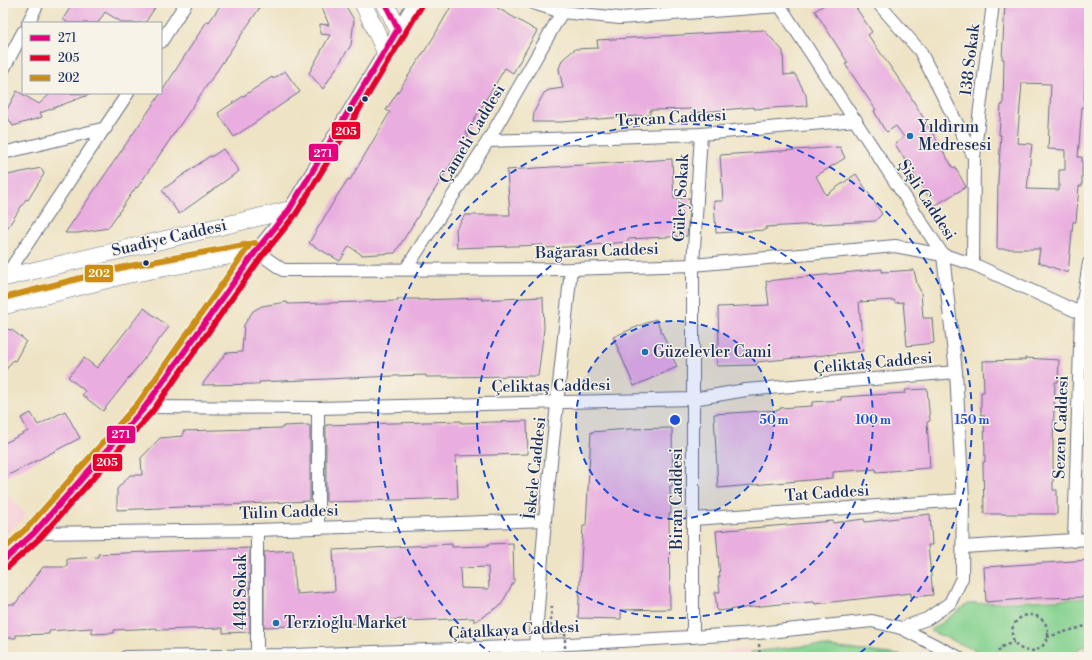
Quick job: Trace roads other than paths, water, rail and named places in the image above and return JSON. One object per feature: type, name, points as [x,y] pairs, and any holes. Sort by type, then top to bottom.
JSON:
[{"type":"main road","points":[[363,3],[385,51]]},
{"type":"main road","points":[[385,3],[398,29]]},
{"type":"main road","name":"Suadiye Caddesi","points":[[4,278],[289,210]]},
{"type":"main road","name":"Suadiye Caddesi","points":[[3,306],[125,275],[256,251]]},
{"type":"street","points":[[28,22],[38,3]]},
{"type":"street","points":[[162,40],[186,3]]},
{"type":"street","points":[[3,561],[34,532],[145,407],[256,251],[289,210],[414,3]]},
{"type":"street","points":[[532,3],[562,12],[620,18],[779,4]]},
{"type":"street","points":[[878,3],[920,51],[974,158]]},
{"type":"street","name":"138 Sokak","points":[[973,264],[974,158],[992,3]]},
{"type":"street","name":"Şişli Caddesi","points":[[779,4],[943,255],[956,372],[963,500],[964,547],[962,578],[950,602],[928,619],[901,628]]},
{"type":"street","name":"Çameli Caddesi","points":[[406,270],[488,141],[562,12]]},
{"type":"street","points":[[3,70],[22,34]]},
{"type":"street","points":[[4,278],[127,94]]},
{"type":"street","name":"Tercan Caddesi","points":[[488,141],[701,134],[856,120]]},
{"type":"street","points":[[3,153],[106,128]]},
{"type":"street","name":"Güley Sokak","points":[[693,265],[701,134]]},
{"type":"street","name":"Bağarası Caddesi","points":[[256,251],[283,270],[571,269],[693,265],[895,246],[943,255],[973,264],[1085,316]]},
{"type":"street","name":"Sezen Caddesi","points":[[1074,541],[1089,263]]},
{"type":"street","name":"Biran Caddesi","points":[[693,265],[693,637]]},
{"type":"street","name":"İskele Caddesi","points":[[536,652],[545,520],[571,269]]},
{"type":"street","name":"Çeliktaş Caddesi","points":[[145,407],[318,408],[692,399],[746,390],[956,372]]},
{"type":"street","points":[[318,408],[318,527]]},
{"type":"street","name":"Tat Caddesi","points":[[693,519],[963,500]]},
{"type":"street","name":"Tülin Caddesi","points":[[34,532],[257,530],[545,520]]},
{"type":"street","name":"448 Sokak","points":[[257,530],[257,655]]},
{"type":"street","points":[[964,547],[1089,540]]},
{"type":"street","name":"Çatalkaya Caddesi","points":[[126,657],[536,652],[693,637],[758,633],[872,621],[901,628],[958,657]]},
{"type":"lane","points":[[1084,657],[1089,652]]},
{"type":"place","name":"Yıldırım Medresesi","points":[[910,136]]},
{"type":"place","name":"Güzelevler Cami","points":[[645,352]]},
{"type":"place","name":"Terzioğlu Market","points":[[276,623]]}]
